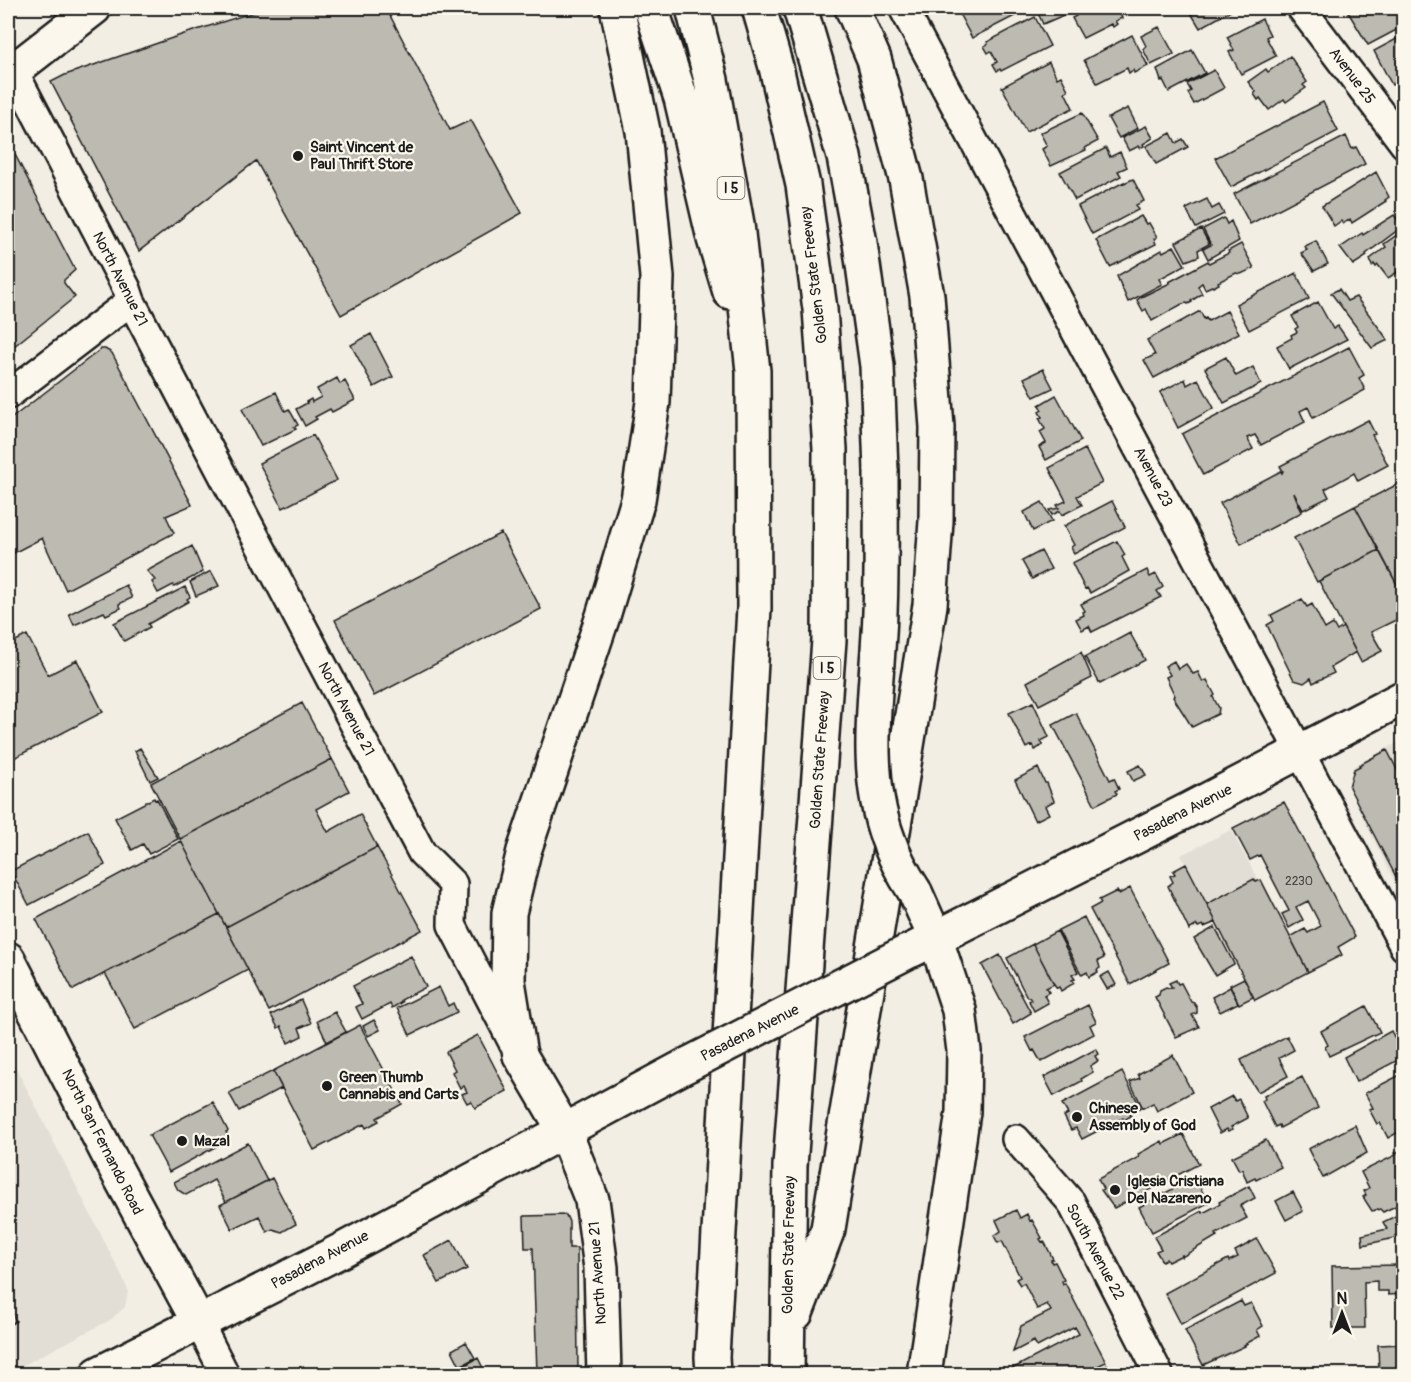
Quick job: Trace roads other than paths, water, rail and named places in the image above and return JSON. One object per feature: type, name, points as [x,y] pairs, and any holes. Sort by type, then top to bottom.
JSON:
[{"type":"main road","points":[[9,69],[94,8]]},
{"type":"main road","points":[[520,1055],[508,981],[509,913],[524,851],[603,616],[638,500],[653,402],[657,277],[643,131],[617,8]]},
{"type":"main road","points":[[651,8],[681,99],[714,239],[753,371]]},
{"type":"main road","name":"I 5","points":[[693,8],[711,80],[737,224],[753,371],[754,608],[712,1374]]},
{"type":"main road","name":"Golden State Freeway","points":[[759,8],[776,67],[803,184],[820,309],[830,449],[829,640],[790,1166],[787,1374]]},
{"type":"main road","points":[[800,8],[844,157],[860,243],[877,366],[881,471],[880,612],[873,748],[878,800],[887,838],[915,892],[921,945],[960,1010],[964,1052],[963,1112],[924,1374]]},
{"type":"main road","points":[[787,1334],[828,1229],[930,605],[936,521],[937,426],[927,296],[906,179],[874,59],[852,8]]},
{"type":"main road","name":"Pasadena Avenue","points":[[98,1374],[344,1248],[687,1065],[1190,809],[1404,697]]},
{"type":"main road","name":"North San Fernando Road","points":[[8,959],[128,1193],[199,1323]]},
{"type":"main road","name":"North Avenue 21","points":[[520,1055],[564,1130],[592,1200],[601,1268],[604,1374]]},
{"type":"street","name":"Avenue 23","points":[[903,8],[1404,946]]},
{"type":"street","name":"Avenue 25","points":[[1301,8],[1404,144]]},
{"type":"street","name":"North Avenue 21","points":[[9,69],[127,289],[131,301],[422,853],[453,884],[452,925],[520,1055]]},
{"type":"street","points":[[8,395],[131,301]]},
{"type":"street","name":"South Avenue 22","points":[[1016,1139],[1071,1202],[1159,1374]]},
{"type":"street","points":[[199,1323],[225,1374]]},
{"type":"place","name":"Saint Vincent de Paul Thrift Store","points":[[298,156]]},
{"type":"place","name":"Green Thumb Cannabis and Carts","points":[[327,1086]]},
{"type":"place","name":"Chinese Assembly of God","points":[[1077,1117]]},
{"type":"place","name":"Mazal","points":[[182,1141]]},
{"type":"place","name":"Iglesia Cristiana Del Nazareno","points":[[1115,1190]]}]
